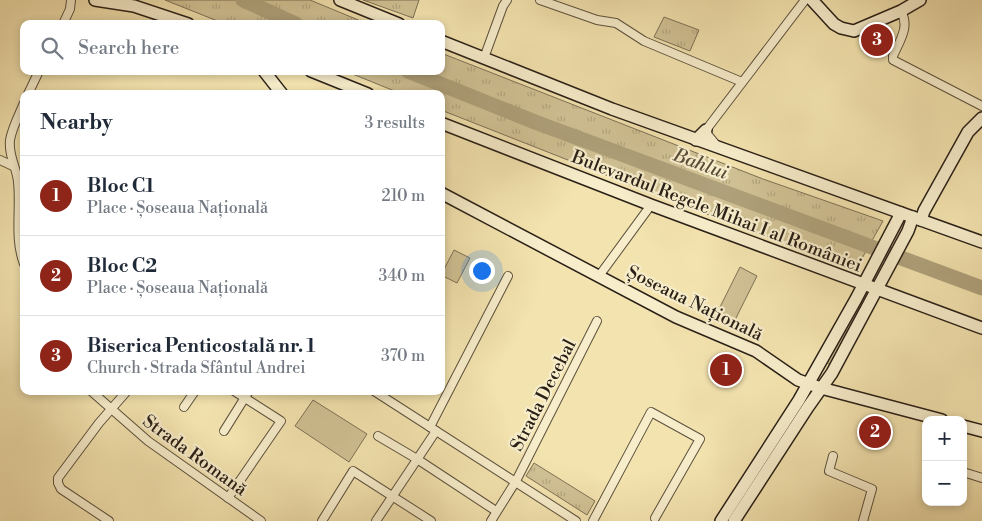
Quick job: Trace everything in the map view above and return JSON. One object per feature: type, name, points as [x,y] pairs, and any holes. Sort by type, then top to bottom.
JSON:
[{"type":"main road","points":[[95,0],[134,6],[176,20]]},
{"type":"main road","points":[[340,0],[389,20]]},
{"type":"main road","points":[[812,0],[834,24],[854,31],[901,11],[920,0]]},
{"type":"main road","points":[[445,43],[612,109],[982,242]]},
{"type":"main road","points":[[267,75],[279,90]]},
{"type":"main road","points":[[321,75],[358,90]]},
{"type":"main road","points":[[721,521],[808,384],[895,225],[924,211],[968,132],[981,120]]},
{"type":"main road","name":"Bulevardul Regele Mihai I al României","points":[[445,125],[651,205],[982,328]]},
{"type":"main road","points":[[696,140],[706,130]]},
{"type":"main road","name":"Șoseaua Națională","points":[[445,195],[676,318],[756,351],[798,380],[821,388],[927,416]]},
{"type":"main road","points":[[734,521],[832,373],[908,231],[912,217]]},
{"type":"main road","points":[[967,427],[982,431]]},
{"type":"street","points":[[65,20],[70,9],[71,0]]},
{"type":"street","points":[[484,58],[503,6],[507,0]]},
{"type":"street","points":[[540,0],[597,20],[616,23],[644,41],[742,82]]},
{"type":"street","points":[[717,146],[706,130],[805,0]]},
{"type":"street","points":[[901,11],[905,19],[904,28],[893,60],[981,105]]},
{"type":"street","points":[[30,90],[37,75]]},
{"type":"street","points":[[20,114],[10,139],[13,166],[20,180]]},
{"type":"street","points":[[0,160],[13,166]]},
{"type":"street","points":[[20,199],[18,234],[20,249]]},
{"type":"street","points":[[599,276],[651,205]]},
{"type":"street","points":[[376,521],[417,459],[508,276]]},
{"type":"street","name":"Strada Decebal","points":[[516,482],[597,321]]},
{"type":"street","name":"Strada Romană","points":[[94,395],[148,441],[261,521]]},
{"type":"street","points":[[109,521],[61,489],[58,482],[60,473],[123,395]]},
{"type":"street","points":[[184,407],[192,395]]},
{"type":"street","points":[[224,431],[247,395],[282,421],[228,498]]},
{"type":"street","name":"Strada Decebal","points":[[380,395],[576,521]]},
{"type":"street","points":[[593,521],[651,412],[700,439],[655,518]]},
{"type":"street","points":[[378,436],[417,459],[496,511]]},
{"type":"street","points":[[833,456],[829,471],[872,489],[863,521]]},
{"type":"street","points":[[322,521],[353,472],[427,520]]},
{"type":"street","points":[[967,473],[982,478]]},
{"type":"street","points":[[491,521],[516,482]]},
{"type":"green space","points":[[165,0],[310,0],[358,20],[215,20]]},
{"type":"green space","points":[[363,0],[419,0],[413,18]]},
{"type":"green space","points":[[664,17],[699,30],[690,51],[654,37]]},
{"type":"green space","points":[[445,55],[763,179],[883,221],[856,269],[677,203],[445,112],[445,90],[392,90],[355,75],[445,75]]},
{"type":"green space","points":[[454,250],[470,258],[457,283],[445,277],[445,267]]},
{"type":"green space","points":[[740,267],[757,276],[733,324],[716,315]]},
{"type":"green space","points":[[857,305],[862,308],[830,365],[826,362]]},
{"type":"green space","points":[[313,400],[367,434],[349,462],[295,426]]},
{"type":"green space","points":[[534,463],[595,501],[587,515],[526,476]]},
{"type":"waterway","name":"Bahlui","points":[[243,0],[287,20]]},
{"type":"waterway","name":"Bahlui","points":[[418,75],[535,122],[982,288]]},
{"type":"place","name":"Biserica Penticostală nr. 1","points":[[877,40]]},
{"type":"place","name":"Bloc C1","points":[[726,370]]},
{"type":"place","name":"Bloc C2","points":[[875,432]]}]
